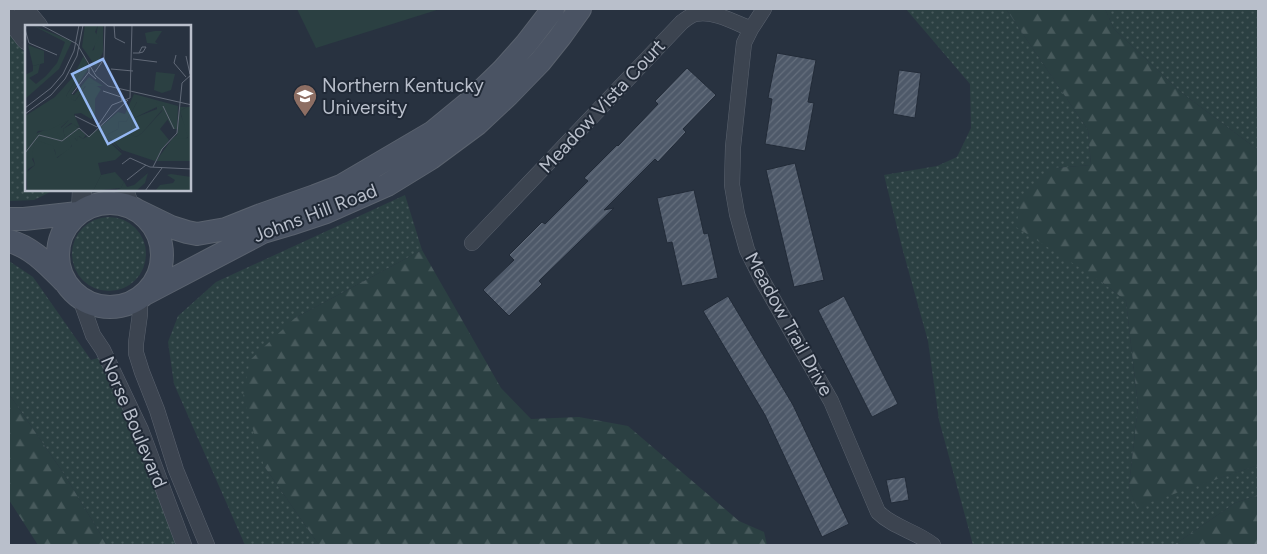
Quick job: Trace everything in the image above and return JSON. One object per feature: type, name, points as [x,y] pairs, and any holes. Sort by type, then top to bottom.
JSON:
[{"type":"main road","name":"Johns Hill Road","points":[[130,202],[171,227],[197,234],[226,229],[261,214],[341,186],[433,132],[472,100],[526,44],[553,9]]},
{"type":"main road","name":"Johns Hill Road","points":[[142,296],[263,232],[326,212],[387,186],[431,158],[477,124],[508,95],[540,62],[580,9]]},
{"type":"main road","points":[[9,219],[24,219],[80,205],[91,206],[130,202],[149,220],[158,234],[162,250],[160,267],[154,282],[142,296],[130,303],[114,307],[98,306],[82,299],[41,258],[9,241]]},
{"type":"main road","points":[[65,281],[59,267],[58,252],[61,238],[80,205]]},
{"type":"street","points":[[24,9],[37,25]]},
{"type":"street","name":"Meadow Trail Drive","points":[[764,9],[744,43],[733,147],[732,185],[737,214],[747,250],[831,401],[878,512],[893,524],[910,531],[933,545]]},
{"type":"street","name":"Meadow Vista Court","points":[[472,243],[682,22],[690,16],[709,13],[751,29]]},
{"type":"street","points":[[9,18],[25,39]]},
{"type":"street","name":"Norse Boulevard","points":[[142,296],[136,353],[176,470],[207,545]]},
{"type":"street","name":"Norse Boulevard","points":[[82,299],[93,335],[103,350],[141,430],[184,545]]},
{"type":"green space","points":[[297,9],[440,9],[316,48]]},
{"type":"green space","points":[[906,9],[1006,9],[1088,130],[1091,165],[1055,168],[1102,282],[1126,301],[1138,406],[1129,486],[1136,506],[1258,465],[1258,495],[1235,503],[1174,545],[973,545],[939,420],[928,341],[884,175],[937,166],[957,157],[971,128],[970,84]]},
{"type":"green space","points":[[1006,9],[1105,9],[1114,29],[1182,93],[1258,150],[1258,465],[1136,507],[1129,486],[1138,406],[1126,301],[1102,282],[1016,227],[1022,195],[1055,168],[1091,165],[1088,130]]},
{"type":"green space","points":[[1105,9],[1258,9],[1258,150],[1182,93],[1114,29]]},
{"type":"green space","points":[[9,31],[25,54],[25,191],[52,191],[34,200],[9,201]]},
{"type":"green space","points":[[405,195],[422,250],[295,318],[264,466],[319,545],[245,545],[174,384],[168,342],[178,316],[216,282]]},
{"type":"green space","points":[[109,217],[130,223],[140,233],[146,254],[140,275],[130,285],[109,291],[88,285],[78,275],[72,254],[78,233],[88,223]]},
{"type":"green space","points":[[422,250],[501,388],[531,419],[579,417],[628,426],[739,521],[764,532],[767,545],[319,545],[264,466],[243,397],[250,360],[295,318]]},
{"type":"green space","points":[[9,261],[33,277],[91,360],[98,358],[116,390],[179,545],[107,545],[64,474],[9,394]]},
{"type":"green space","points":[[9,394],[64,474],[107,545],[38,545],[9,500]]},
{"type":"green space","points":[[1258,495],[1258,545],[1174,545],[1235,503]]},
{"type":"building","points":[[777,53],[816,60],[808,102],[814,103],[805,151],[765,144],[772,99],[768,98]]},
{"type":"building","points":[[687,68],[716,95],[683,129],[686,132],[658,162],[655,159],[604,210],[614,208],[539,281],[542,284],[509,316],[483,290],[514,260],[509,255],[542,222],[545,224],[588,181],[584,178],[658,104],[655,101]]},
{"type":"building","points":[[899,70],[921,73],[915,118],[893,114]]},
{"type":"building","points":[[795,163],[824,280],[794,287],[766,170]]},
{"type":"building","points":[[694,190],[704,234],[708,233],[718,278],[682,286],[672,242],[667,243],[657,198]]},
{"type":"building","points":[[728,296],[793,405],[849,524],[822,537],[765,415],[703,311]]},
{"type":"building","points":[[844,296],[898,404],[872,417],[818,310]]},
{"type":"building","points":[[905,477],[909,500],[891,503],[886,480]]},
{"type":"place","name":"Northern Kentucky University","points":[[305,117]]}]
